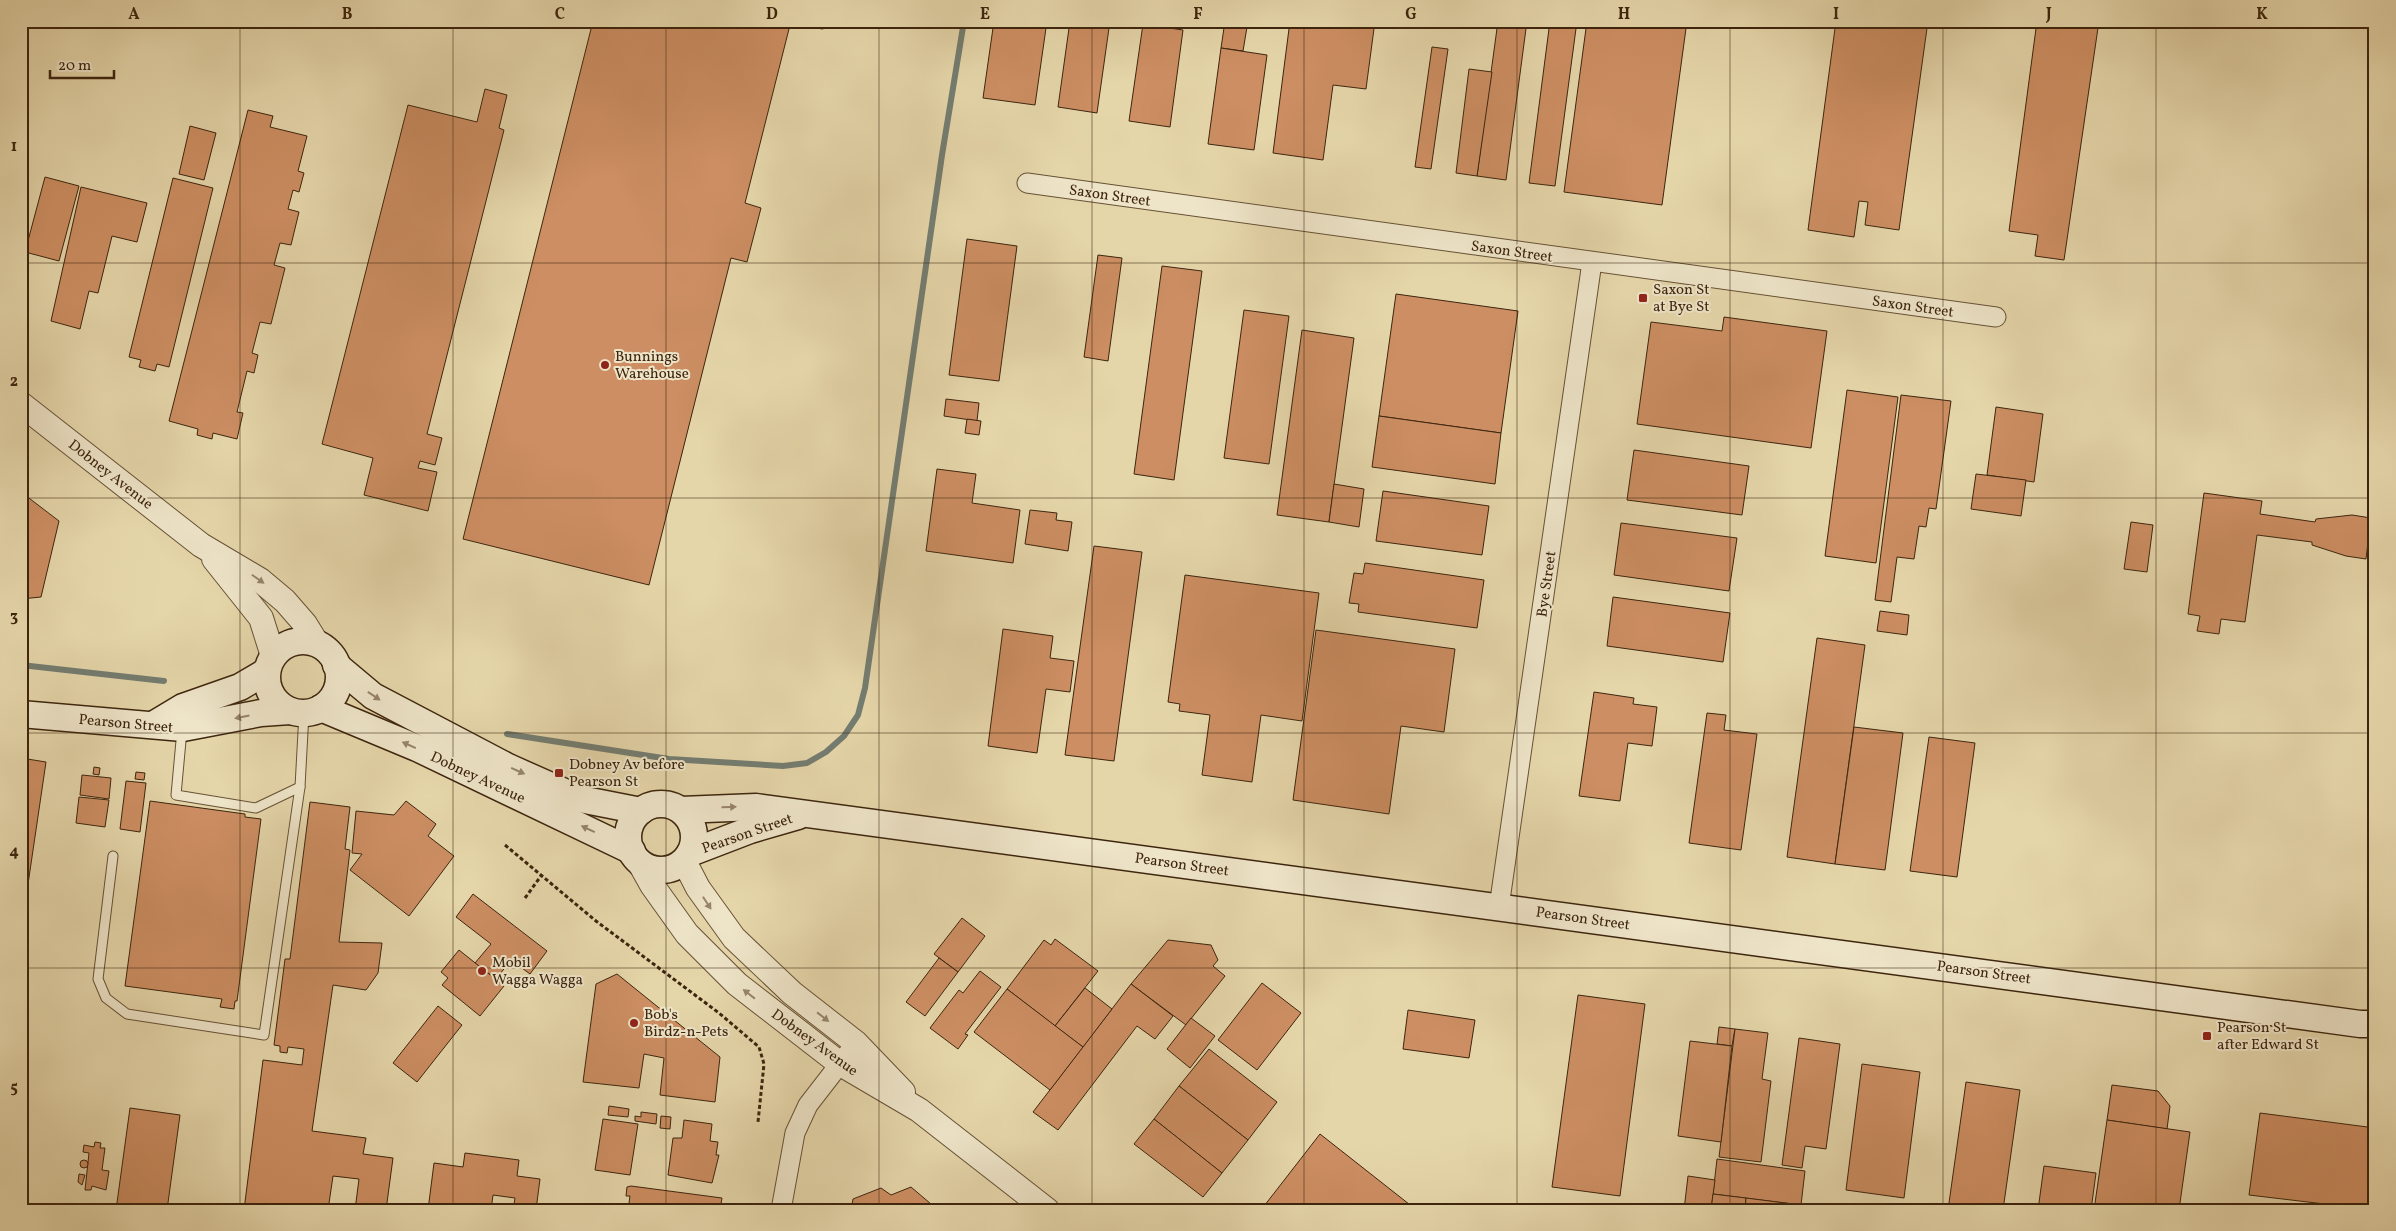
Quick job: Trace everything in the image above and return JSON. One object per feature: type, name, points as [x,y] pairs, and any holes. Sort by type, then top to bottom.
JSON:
[{"type":"main road","points":[[153,725],[183,707],[240,687],[270,664],[289,644],[309,642],[326,650],[336,665],[338,685],[329,702],[305,711],[280,705],[272,695],[267,684],[270,664]]},
{"type":"main road","name":"Dobney Avenue","points":[[336,665],[373,696],[508,767],[580,799],[641,811]]},
{"type":"main road","name":"Pearson Street","points":[[21,714],[183,728],[261,713],[305,711]]},
{"type":"main road","name":"Dobney Avenue","points":[[305,711],[410,745],[635,855]]},
{"type":"main road","points":[[653,804],[663,804],[681,810],[688,817],[694,835],[687,857],[666,870],[646,866],[635,855],[628,840],[629,829],[633,819],[641,811],[653,804]]},
{"type":"main road","name":"Pearson Street","points":[[681,810],[756,806],[2370,1026]]},
{"type":"main road","name":"Pearson Street","points":[[687,857],[750,830],[806,813]]},
{"type":"street","name":"Saxon Street","points":[[1027,183],[1996,317]]},
{"type":"street","name":"Bye Street","points":[[1499,907],[1592,262]]},
{"type":"street","name":"Dobney Avenue","points":[[21,404],[202,545],[260,580],[285,601],[305,624],[318,645]]},
{"type":"street","name":"Dobney Avenue","points":[[202,545],[261,618],[270,664]]},
{"type":"street","name":"Dobney Avenue","points":[[635,855],[671,912],[713,961],[737,984],[839,1063],[919,1110],[1047,1210]]},
{"type":"street","points":[[687,857],[698,888],[734,938],[792,993],[856,1042],[919,1110]]},
{"type":"street","points":[[781,1210],[795,1133],[808,1105],[856,1042]]},
{"type":"lane","points":[[811,21],[822,24]]},
{"type":"lane","points":[[113,856],[98,979],[106,998],[127,1014],[264,1035],[300,787],[305,711]]},
{"type":"lane","points":[[183,728],[176,795],[256,808],[300,787]]},
{"type":"path","points":[[505,845],[596,921],[719,1012],[759,1047],[764,1064],[758,1122]]},
{"type":"path","points":[[525,898],[542,876]]},
{"type":"building","name":"Bunnings Warehouse","points":[[593,21],[791,21],[745,203],[761,208],[747,262],[731,258],[649,585],[463,539]]},
{"type":"building","points":[[994,21],[1047,21],[1035,105],[983,98]]},
{"type":"building","points":[[1070,21],[1110,21],[1097,113],[1058,107]]},
{"type":"building","points":[[1225,21],[1248,21],[1243,51],[1221,48]]},
{"type":"building","points":[[1290,21],[1375,21],[1366,89],[1333,85],[1323,160],[1273,153]]},
{"type":"building","points":[[1498,21],[1527,21],[1506,180],[1477,176]]},
{"type":"building","points":[[1550,21],[1577,21],[1555,186],[1529,183]]},
{"type":"building","points":[[1587,21],[1687,21],[1662,205],[1564,192]]},
{"type":"building","points":[[1836,21],[1928,21],[1899,230],[1865,225],[1868,202],[1859,201],[1854,237],[1808,230]]},
{"type":"building","points":[[2037,21],[2099,21],[2064,260],[2035,256],[2038,235],[2009,231]]},
{"type":"building","points":[[1143,24],[1183,30],[1170,127],[1129,121]]},
{"type":"building","points":[[1432,47],[1448,49],[1431,169],[1415,167]]},
{"type":"building","points":[[1221,48],[1267,55],[1254,150],[1208,144]]},
{"type":"building","points":[[1469,69],[1492,72],[1477,176],[1456,173]]},
{"type":"building","points":[[485,89],[507,95],[499,128],[504,130],[427,434],[442,438],[435,465],[420,461],[418,468],[437,472],[428,511],[364,495],[373,458],[322,444],[408,105],[477,122]]},
{"type":"building","points":[[248,110],[273,116],[270,127],[307,136],[298,171],[304,173],[299,192],[293,190],[288,209],[299,212],[291,245],[280,243],[274,265],[285,268],[271,324],[260,322],[252,353],[258,355],[254,373],[247,371],[237,412],[243,413],[237,439],[213,433],[212,439],[197,435],[198,429],[169,421]]},
{"type":"building","points":[[190,126],[216,133],[204,180],[179,174]]},
{"type":"building","points":[[45,177],[79,186],[59,261],[25,252]]},
{"type":"building","points":[[173,178],[213,188],[169,367],[157,364],[155,371],[139,367],[141,360],[129,357]]},
{"type":"building","points":[[81,187],[147,203],[137,242],[112,236],[98,293],[89,291],[80,329],[51,321]]},
{"type":"building","points":[[967,239],[1017,246],[999,381],[949,375]]},
{"type":"building","points":[[1098,255],[1122,258],[1108,361],[1084,357]]},
{"type":"building","points":[[1162,266],[1202,271],[1174,480],[1134,474]]},
{"type":"building","points":[[1396,294],[1518,311],[1501,433],[1379,416]]},
{"type":"building","points":[[1244,310],[1289,316],[1269,464],[1224,458]]},
{"type":"building","points":[[1724,317],[1827,331],[1811,448],[1637,424],[1651,322],[1722,331]]},
{"type":"building","points":[[1302,330],[1354,338],[1329,522],[1277,515]]},
{"type":"building","points":[[1847,390],[1898,397],[1876,563],[1825,556]]},
{"type":"building","points":[[1901,395],[1951,401],[1936,509],[1929,508],[1926,527],[1919,526],[1914,559],[1897,557],[1891,602],[1875,600]]},
{"type":"building","points":[[946,399],[979,403],[977,421],[944,416]]},
{"type":"building","points":[[1996,407],[2043,414],[2034,482],[1987,475]]},
{"type":"building","points":[[1379,416],[1501,433],[1495,484],[1372,467]]},
{"type":"building","points":[[967,419],[981,421],[979,435],[965,433]]},
{"type":"building","points":[[1634,450],[1749,466],[1742,515],[1627,500]]},
{"type":"building","points":[[937,469],[976,474],[972,503],[1020,510],[1013,563],[926,551]]},
{"type":"building","points":[[1976,474],[2026,480],[2021,516],[1971,509]]},
{"type":"building","points":[[1334,484],[1364,489],[1359,527],[1329,522]]},
{"type":"building","points":[[1383,491],[1489,506],[1482,555],[1376,541]]},
{"type":"building","points":[[21,492],[59,521],[41,597],[21,599]]},
{"type":"building","points":[[2204,493],[2262,501],[2260,514],[2315,522],[2316,519],[2352,515],[2371,518],[2366,559],[2346,556],[2312,545],[2312,542],[2257,535],[2245,622],[2221,619],[2219,634],[2197,631],[2200,616],[2188,614]]},
{"type":"building","points":[[1030,510],[1057,513],[1056,520],[1072,522],[1068,551],[1025,544]]},
{"type":"building","points":[[2131,522],[2153,525],[2147,572],[2124,569]]},
{"type":"building","points":[[1621,523],[1737,538],[1729,591],[1614,575]]},
{"type":"building","points":[[1094,546],[1142,552],[1114,761],[1065,755]]},
{"type":"building","points":[[1365,563],[1484,580],[1477,628],[1358,612],[1359,604],[1349,603],[1354,573],[1363,574]]},
{"type":"building","points":[[1185,575],[1319,593],[1302,721],[1261,715],[1252,782],[1202,775],[1210,715],[1179,711],[1180,704],[1168,702]]},
{"type":"building","points":[[1613,597],[1730,613],[1723,662],[1607,646]]},
{"type":"building","points":[[1880,611],[1909,615],[1907,635],[1877,631]]},
{"type":"building","points":[[1003,629],[1053,636],[1050,658],[1074,661],[1070,692],[1046,689],[1037,753],[988,746]]},
{"type":"building","points":[[1316,630],[1455,649],[1444,732],[1401,726],[1389,814],[1293,800]]},
{"type":"building","points":[[1817,638],[1865,645],[1835,864],[1787,857]]},
{"type":"building","points":[[1594,692],[1634,698],[1633,704],[1657,707],[1652,746],[1628,743],[1620,801],[1579,796]]},
{"type":"building","points":[[1707,713],[1726,715],[1724,730],[1757,734],[1741,850],[1689,843]]},
{"type":"building","points":[[1854,727],[1903,733],[1885,870],[1835,864]]},
{"type":"building","points":[[1929,737],[1975,743],[1957,877],[1910,871]]},
{"type":"building","points":[[21,758],[46,762],[27,891],[21,890]]},
{"type":"building","points":[[94,767],[100,768],[99,775],[93,774]]},
{"type":"building","points":[[136,772],[145,773],[144,780],[135,779]]},
{"type":"building","points":[[82,775],[111,778],[109,799],[80,795]]},
{"type":"building","points":[[126,781],[146,783],[140,832],[120,829]]},
{"type":"building","points":[[79,797],[109,800],[105,827],[76,823]]},
{"type":"building","points":[[150,801],[245,814],[245,817],[261,819],[237,1001],[235,1001],[234,1009],[220,1007],[222,999],[125,986]]},
{"type":"building","points":[[406,801],[436,824],[428,836],[454,856],[409,916],[350,870],[362,854],[352,853],[356,811],[394,815]]},
{"type":"building","points":[[310,802],[350,807],[345,849],[350,850],[339,942],[382,943],[378,973],[366,990],[333,985],[312,1131],[366,1138],[363,1154],[393,1158],[386,1210],[355,1210],[359,1179],[333,1176],[328,1210],[244,1210],[263,1060],[302,1065],[304,1049],[288,1047],[287,1053],[280,1052],[280,1046],[274,1045],[285,959],[290,959]]},
{"type":"building","points":[[473,894],[547,951],[530,974],[511,960],[496,979],[475,963],[491,944],[456,917]]},
{"type":"building","points":[[962,918],[985,936],[958,972],[934,954]]},
{"type":"building","points":[[1055,939],[1098,971],[1055,1026],[1007,989],[1044,940],[1051,945]]},
{"type":"building","points":[[1168,940],[1211,945],[1218,960],[1213,966],[1225,976],[1186,1025],[1131,984]]},
{"type":"building","points":[[459,950],[504,986],[480,1016],[442,985],[448,978],[441,972]]},
{"type":"building","points":[[939,958],[958,972],[925,1016],[906,1002]]},
{"type":"building","points":[[980,971],[1001,987],[965,1034],[968,1035],[958,1049],[930,1028],[959,990],[963,993]]},
{"type":"building","name":"Bob's Birdz-n-Pets","points":[[617,974],[720,1057],[715,1102],[660,1095],[664,1058],[644,1054],[639,1088],[583,1082],[596,984]]},
{"type":"building","points":[[1262,983],[1301,1013],[1257,1070],[1218,1040]]},
{"type":"building","points":[[1131,984],[1173,1016],[1155,1039],[1137,1026],[1058,1130],[1033,1112]]},
{"type":"building","points":[[1085,988],[1112,1009],[1083,1047],[1055,1026]]},
{"type":"building","points":[[1007,989],[1083,1047],[1050,1090],[974,1032]]},
{"type":"building","points":[[1578,995],[1645,1004],[1620,1196],[1552,1187]]},
{"type":"building","points":[[438,1006],[462,1025],[417,1082],[393,1063]]},
{"type":"building","points":[[1408,1010],[1475,1020],[1469,1058],[1403,1049]]},
{"type":"building","points":[[1191,1018],[1215,1036],[1190,1068],[1167,1049]]},
{"type":"building","points":[[1719,1027],[1735,1029],[1732,1046],[1717,1044]]},
{"type":"building","points":[[1735,1029],[1768,1033],[1762,1079],[1771,1081],[1761,1162],[1719,1157]]},
{"type":"building","points":[[1799,1038],[1840,1044],[1826,1149],[1805,1146],[1802,1168],[1782,1165]]},
{"type":"building","points":[[1690,1041],[1732,1046],[1721,1142],[1678,1136]]},
{"type":"building","points":[[1209,1049],[1277,1102],[1248,1140],[1179,1086]]},
{"type":"building","points":[[1862,1064],[1920,1072],[1904,1198],[1846,1190]]},
{"type":"building","points":[[1966,1082],[2020,1090],[2003,1210],[1948,1210]]},
{"type":"building","points":[[2112,1085],[2158,1091],[2170,1106],[2167,1129],[2107,1120]]},
{"type":"building","points":[[1179,1086],[1248,1140],[1222,1173],[1154,1119]]},
{"type":"building","points":[[609,1106],[629,1109],[628,1117],[608,1115]]},
{"type":"building","points":[[130,1108],[180,1115],[167,1210],[116,1210]]},
{"type":"building","points":[[641,1112],[657,1114],[656,1124],[635,1121],[635,1116],[641,1117]]},
{"type":"building","points":[[2260,1113],[2375,1128],[2375,1210],[2249,1195]]},
{"type":"building","points":[[661,1116],[671,1117],[670,1129],[660,1128]]},
{"type":"building","points":[[603,1119],[638,1124],[630,1175],[595,1170]]},
{"type":"building","points":[[1154,1119],[1222,1173],[1203,1197],[1134,1144]]},
{"type":"building","points":[[684,1120],[712,1124],[710,1141],[718,1142],[716,1155],[719,1155],[712,1183],[668,1175],[673,1138],[682,1138]]},
{"type":"building","points":[[2107,1120],[2190,1132],[2179,1210],[2094,1210]]},
{"type":"building","points":[[1320,1134],[1414,1208],[1412,1210],[1261,1210]]},
{"type":"building","points":[[95,1142],[101,1143],[100,1148],[105,1148],[102,1170],[109,1171],[106,1190],[92,1186],[91,1190],[85,1190],[89,1153],[83,1152],[84,1145],[94,1147]]},
{"type":"building","points":[[465,1153],[519,1160],[517,1176],[540,1179],[536,1210],[513,1210],[515,1198],[493,1195],[491,1210],[428,1210],[434,1163],[463,1167]]},
{"type":"building","points":[[1717,1159],[1805,1171],[1801,1205],[1713,1194]]},
{"type":"building","points":[[84,1160],[88,1164],[84,1168],[80,1164]]},
{"type":"building","points":[[2044,1166],[2096,1173],[2091,1210],[2038,1210]]},
{"type":"building","points":[[79,1174],[85,1175],[82,1185],[78,1182]]},
{"type":"building","points":[[1688,1176],[1715,1180],[1711,1210],[1684,1210]]},
{"type":"building","points":[[627,1187],[722,1198],[720,1210],[628,1210],[630,1196],[626,1196]]},
{"type":"building","points":[[911,1187],[938,1210],[851,1210],[853,1199],[881,1188],[891,1195]]},
{"type":"building","points":[[1713,1194],[1746,1198],[1745,1210],[1711,1210]]},
{"type":"building","points":[[1746,1198],[1801,1205],[1800,1210],[1745,1210]]},
{"type":"waterway","points":[[507,734],[669,759],[783,766],[807,763],[826,752],[844,736],[858,715],[865,688],[942,155],[964,21]]},
{"type":"waterway","points":[[21,665],[164,681]]},
{"type":"place","name":"Saxon St at Bye St","points":[[1643,298]]},
{"type":"place","name":"Bunnings Warehouse","points":[[605,365]]},
{"type":"place","name":"Dobney Av before Pearson St","points":[[559,773]]},
{"type":"place","name":"Mobil Wagga Wagga","points":[[482,971]]},
{"type":"place","name":"Bob's Birdz-n-Pets","points":[[634,1023]]},
{"type":"place","name":"Pearson St after Edward St","points":[[2207,1036]]}]
